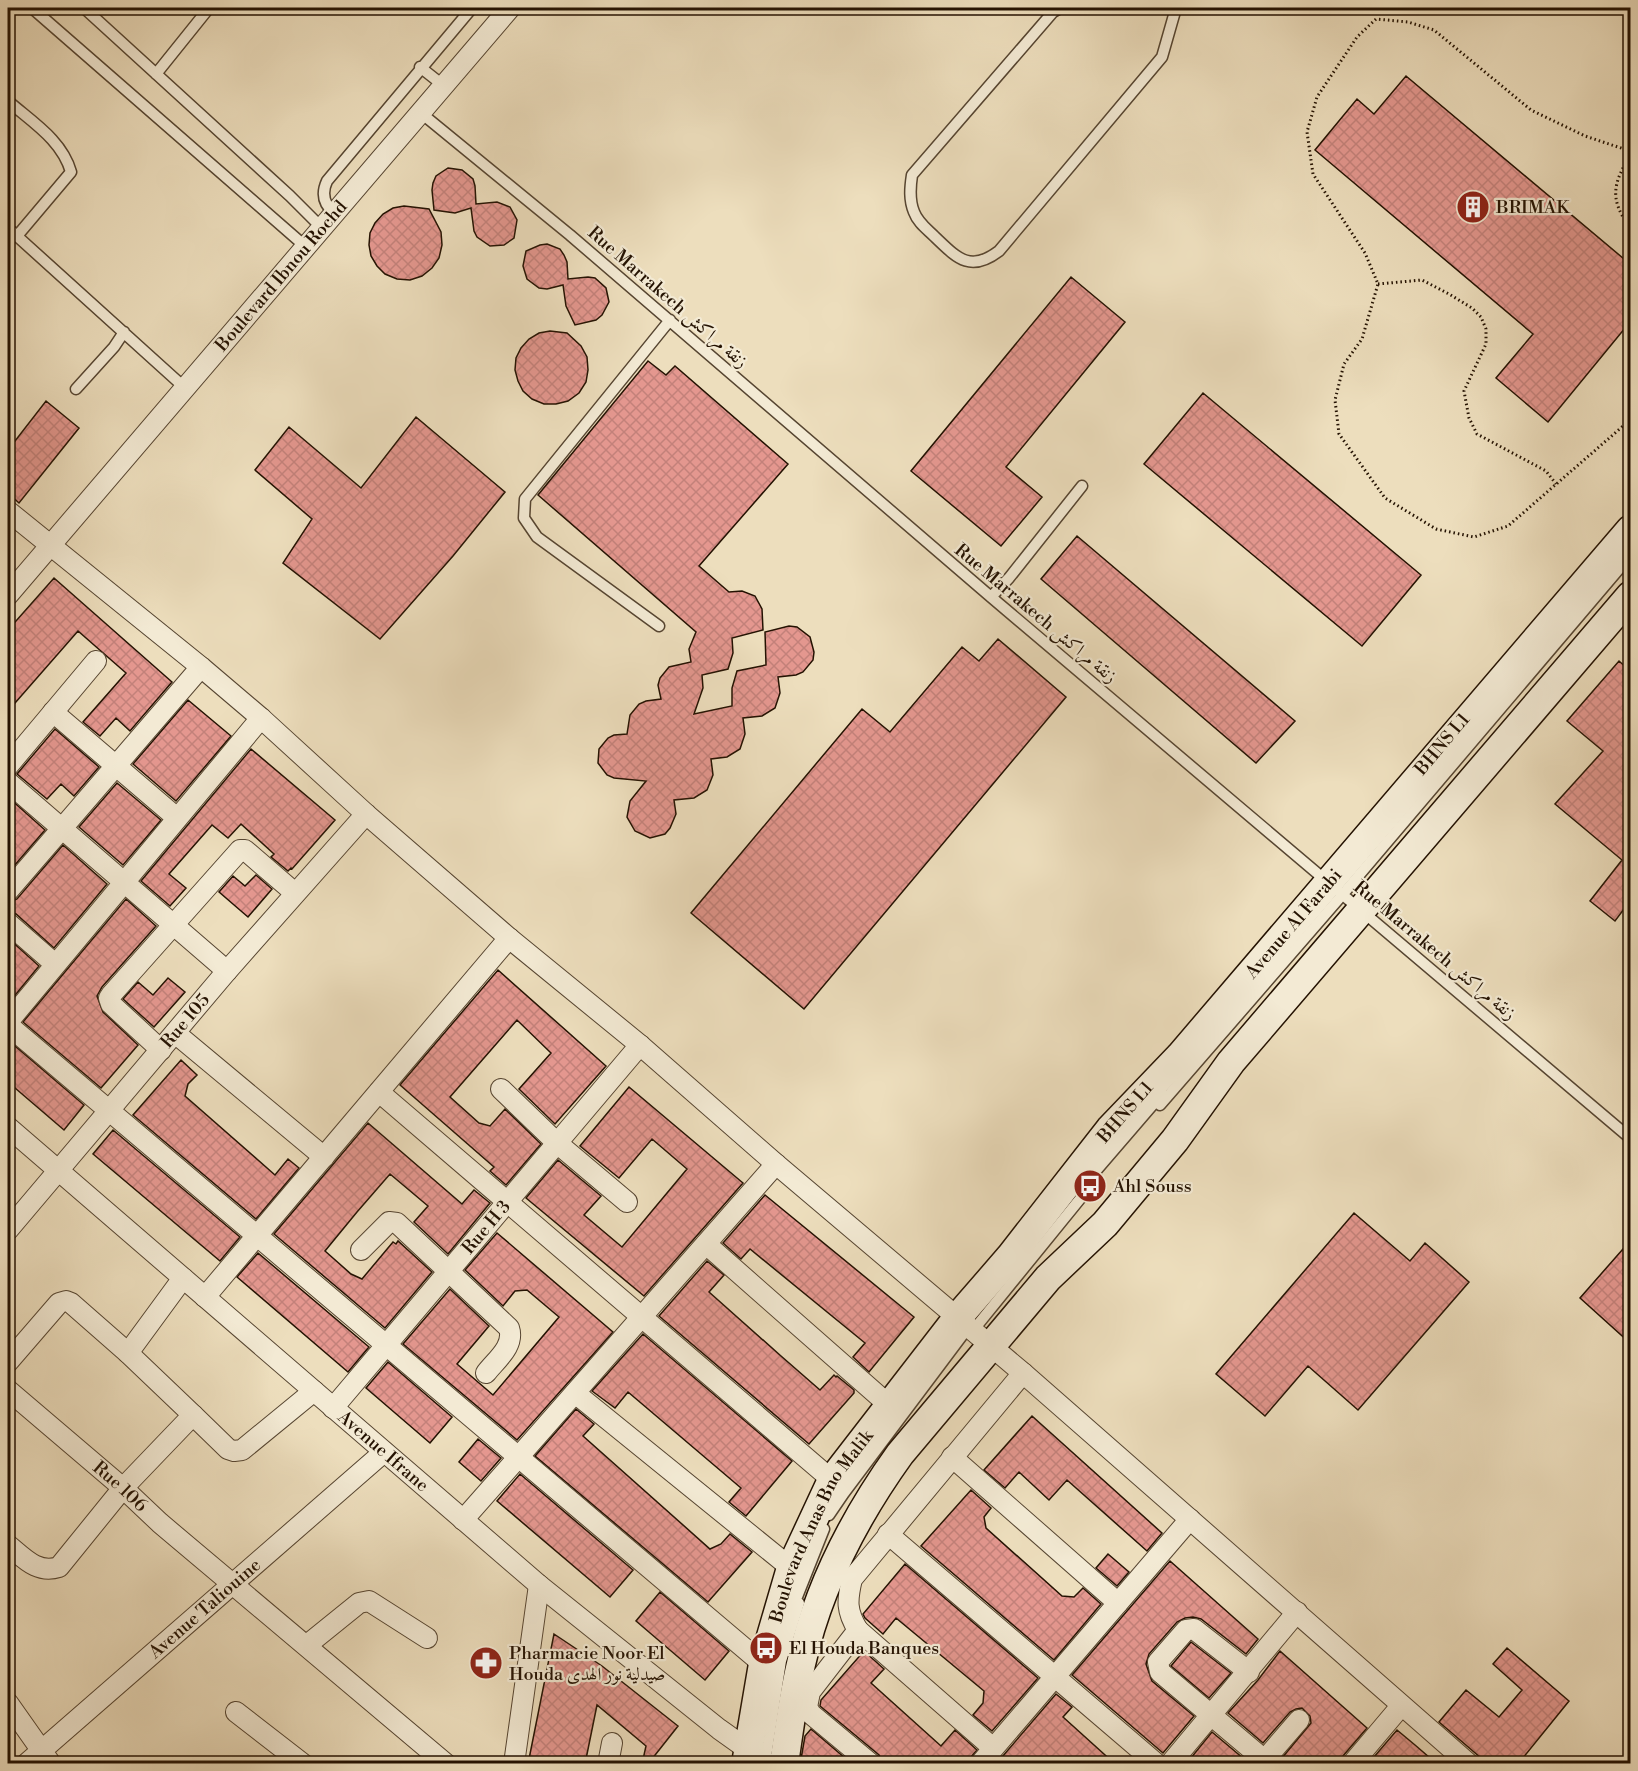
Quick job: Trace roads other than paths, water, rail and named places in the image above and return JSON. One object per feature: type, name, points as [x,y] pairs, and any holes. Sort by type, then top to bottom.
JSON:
[{"type":"street","name":"Boulevard Ibnou Rochd","points":[[8,594],[510,8]]},
{"type":"street","points":[[8,510],[261,718],[366,814],[509,938],[640,1045],[776,1164],[1023,1373],[1469,1764]]},
{"type":"street","name":"Avenue Al Farabi","points":[[972,1330],[1048,1278],[1105,1224],[1175,1140],[1231,1062],[1344,894],[1630,530]]},
{"type":"street","name":"Avenue Al Farabi","points":[[972,1330],[1010,1257],[1116,1123],[1180,1056],[1344,894],[1630,596]]},
{"type":"street","points":[[8,766],[96,661]]},
{"type":"street","points":[[8,891],[201,667]]},
{"type":"street","points":[[52,712],[177,818]]},
{"type":"street","points":[[261,718],[55,964],[8,1024],[763,1664]]},
{"type":"street","points":[[8,782],[227,970]]},
{"type":"street","name":"Rue 105","points":[[8,1230],[227,970],[366,814]]},
{"type":"street","points":[[161,1050],[111,1005],[110,998],[228,862],[242,849],[295,893]]},
{"type":"street","points":[[8,923],[55,964]]},
{"type":"street","points":[[205,1297],[509,938]]},
{"type":"street","points":[[175,1033],[324,1157]]},
{"type":"street","name":"Rue H 3","points":[[333,1408],[640,1045]]},
{"type":"street","points":[[501,1089],[557,1143],[627,1202]]},
{"type":"street","points":[[379,1092],[832,1480]]},
{"type":"street","name":"Avenue Ifrane","points":[[8,1127],[539,1585],[762,1761]]},
{"type":"street","points":[[463,1520],[776,1164]]},
{"type":"street","points":[[361,1250],[389,1222],[397,1223],[509,1328],[512,1336],[510,1343],[486,1373]]},
{"type":"street","points":[[706,1244],[890,1406]]},
{"type":"street","points":[[128,1353],[183,1278]]},
{"type":"street","points":[[8,1362],[59,1304],[66,1301],[128,1353],[228,1449],[234,1451],[242,1450],[314,1391]]},
{"type":"street","name":"Boulevard Anas Bno Malik","points":[[762,1761],[763,1664],[791,1568],[832,1480],[890,1406],[972,1330]]},
{"type":"street","name":"Boulevard Anas Bno Malik","points":[[762,1761],[801,1664],[809,1632],[828,1580],[846,1539],[874,1491],[900,1454],[972,1330]]},
{"type":"street","points":[[993,1748],[858,1630],[850,1617],[848,1596],[852,1579],[1023,1373]]},
{"type":"street","name":"Rue 106","points":[[8,1390],[123,1488],[160,1523],[447,1764]]},
{"type":"street","points":[[575,1393],[791,1568]]},
{"type":"street","points":[[8,1545],[35,1567],[51,1569],[59,1567],[123,1488],[194,1415]]},
{"type":"street","name":"Avenue Taliouine","points":[[26,1764],[46,1756],[233,1583],[384,1452]]},
{"type":"street","points":[[952,1457],[1118,1603]]},
{"type":"street","points":[[980,1764],[1190,1519]]},
{"type":"street","points":[[888,1534],[1157,1764]]},
{"type":"street","points":[[514,1764],[539,1585]]},
{"type":"street","points":[[307,1646],[359,1603],[369,1601],[427,1638]]},
{"type":"street","points":[[1170,1764],[1297,1612]]},
{"type":"street","points":[[1249,1672],[1194,1629],[1186,1630],[1158,1662],[1160,1672],[1262,1758],[1268,1756],[1299,1720]]},
{"type":"street","points":[[858,1630],[810,1692],[807,1707],[811,1714],[871,1764]]},
{"type":"street","points":[[8,1703],[46,1756]]},
{"type":"street","points":[[1352,1764],[1401,1706]]},
{"type":"street","points":[[236,1712],[303,1764]]},
{"type":"street","points":[[608,1764],[612,1743]]},
{"type":"lane","points":[[32,8],[306,247]]},
{"type":"lane","points":[[84,8],[290,196],[328,221]]},
{"type":"lane","points":[[156,74],[209,8]]},
{"type":"lane","points":[[328,221],[324,198],[327,181],[420,67],[472,8]]},
{"type":"lane","points":[[1060,8],[1053,12],[912,175],[910,194],[913,211],[919,222],[958,259],[971,263],[987,260],[999,251],[1162,57],[1176,8]]},
{"type":"lane","points":[[420,67],[444,86]]},
{"type":"lane","points":[[8,101],[54,141],[67,159],[71,172],[17,236]]},
{"type":"lane","name":"Rue Marrakech زنقة مراكش","points":[[421,113],[570,235],[991,597],[1630,1138]]},
{"type":"lane","points":[[8,228],[185,388]]},
{"type":"lane","points":[[659,626],[537,537],[524,518],[525,499],[670,320]]},
{"type":"lane","points":[[76,389],[114,347],[124,332]]},
{"type":"lane","points":[[991,597],[1009,578],[1082,486]]},
{"type":"lane","name":"BHNS L1","points":[[1344,894],[1630,547]]},
{"type":"lane","name":"BHNS L1","points":[[1344,894],[1630,556]]},
{"type":"place","name":"BRIMAK","points":[[1473,207]]},
{"type":"place","name":"Ahl Souss","points":[[1090,1186]]},
{"type":"place","name":"El Houda Banques","points":[[766,1648]]},
{"type":"place","name":"Pharmacie Noor El Houda صيدلية نور الهدى","points":[[486,1663]]}]
